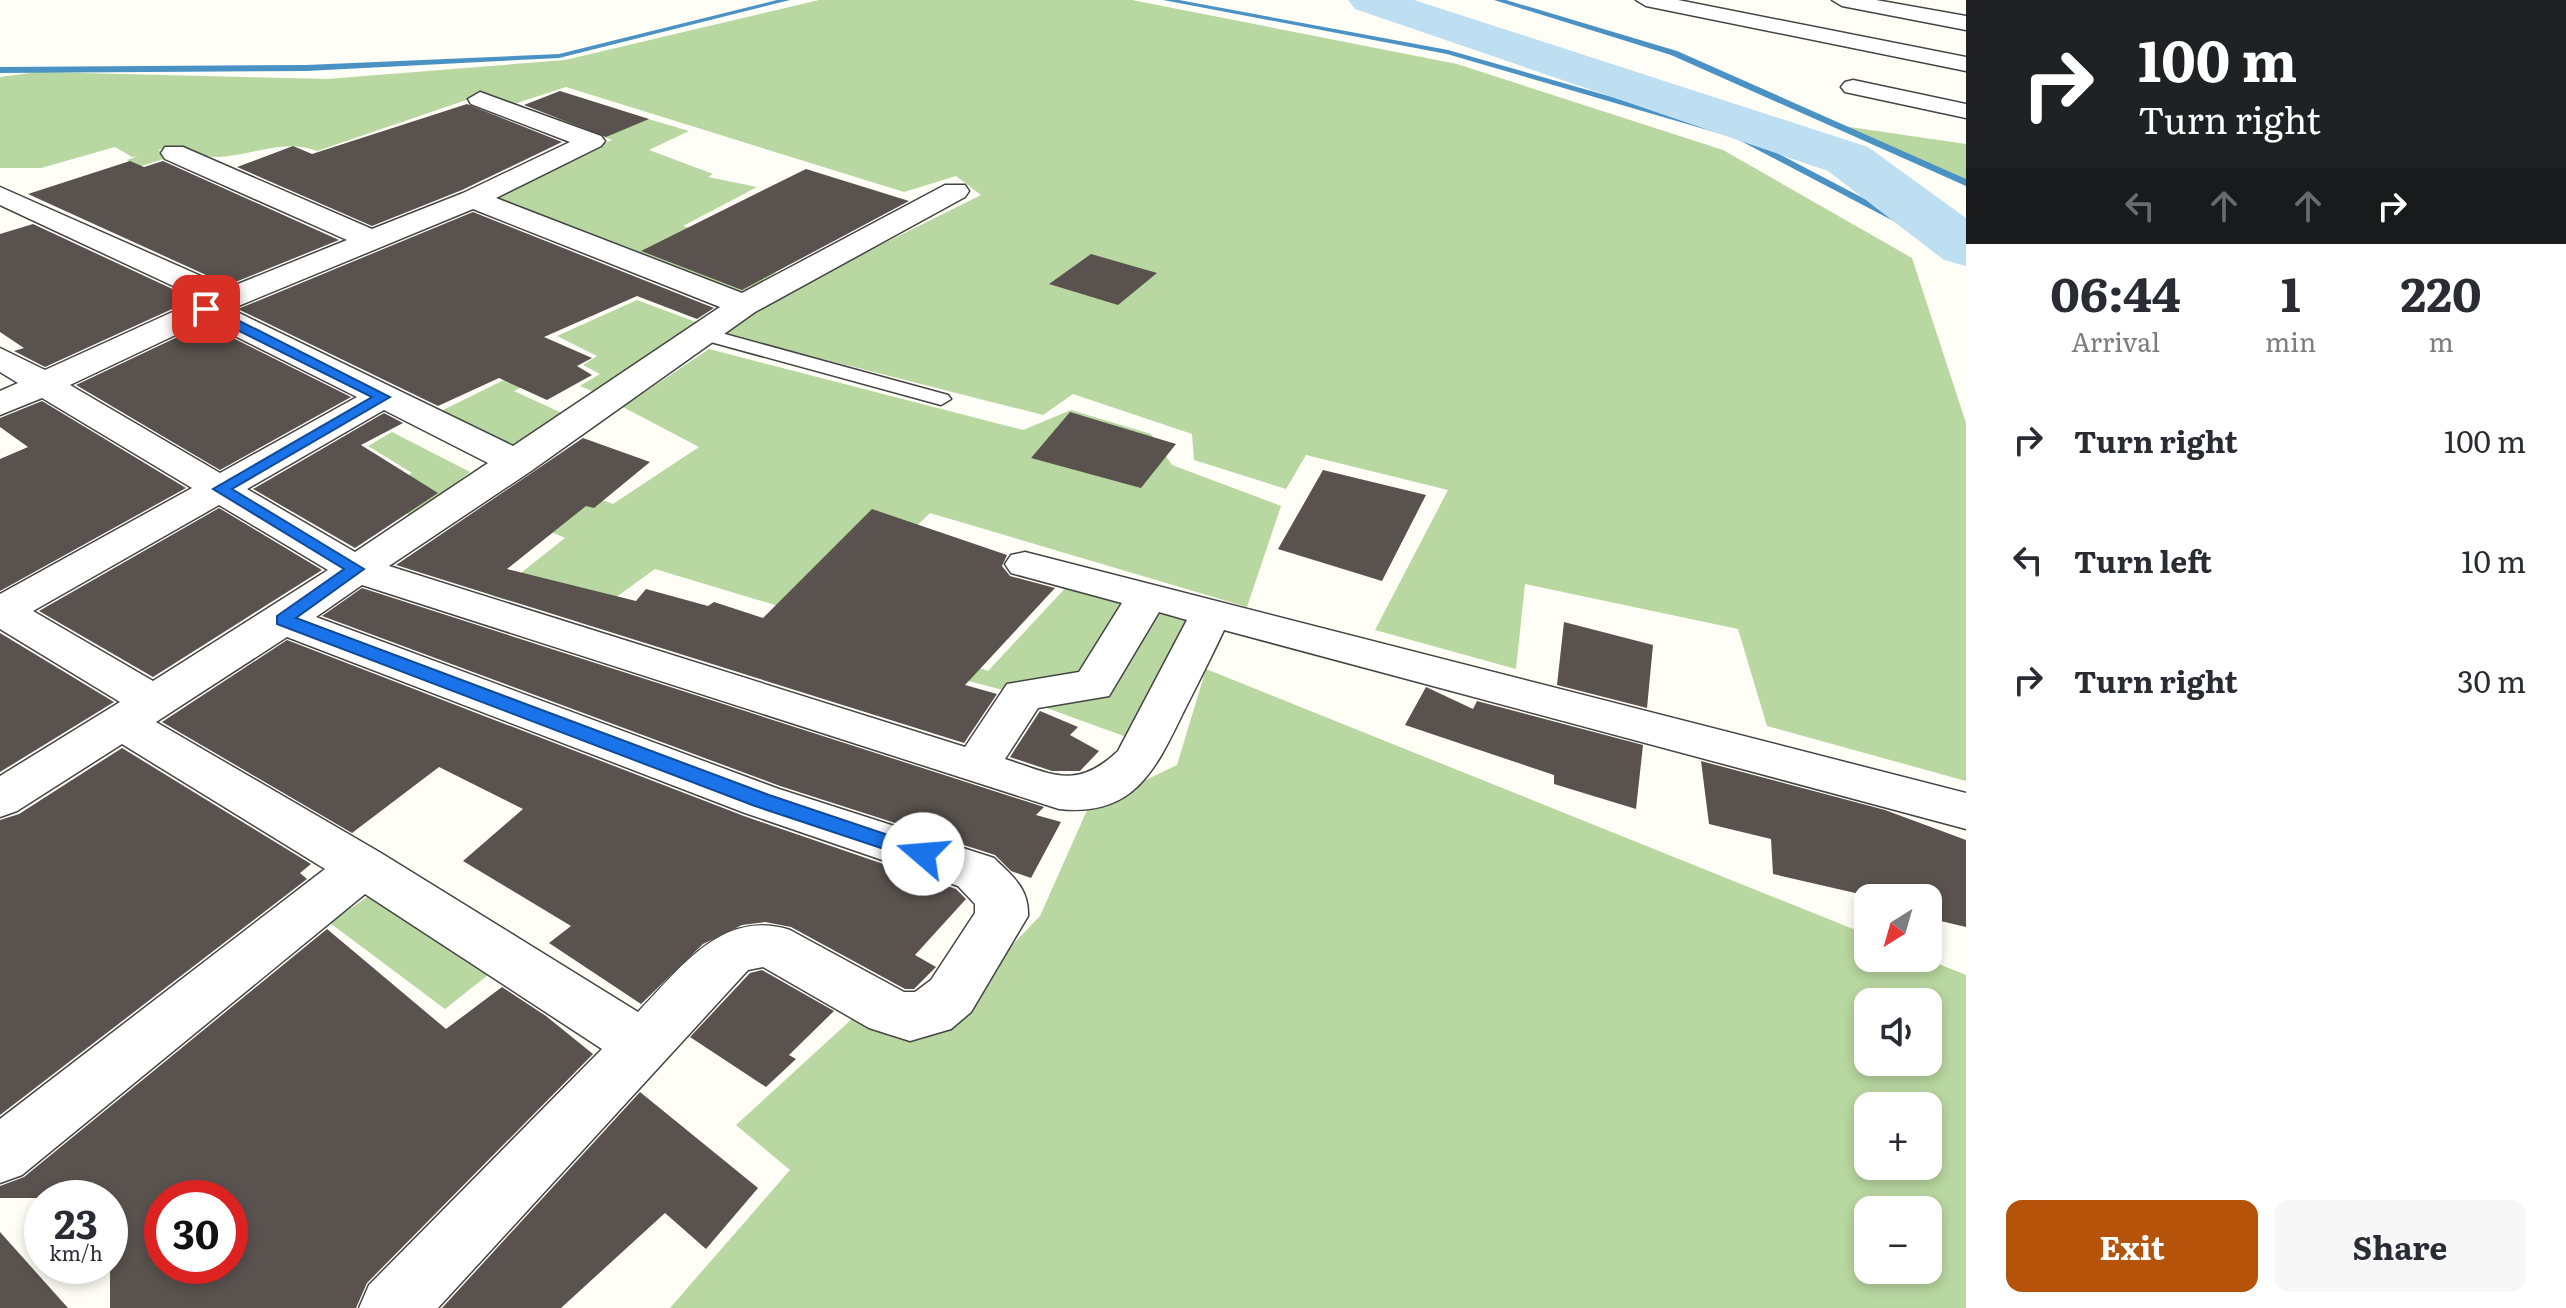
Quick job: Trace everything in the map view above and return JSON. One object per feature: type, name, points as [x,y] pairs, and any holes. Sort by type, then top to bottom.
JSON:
[{"type":"street","points":[[1646,0],[1966,64]]},
{"type":"street","points":[[1842,0],[1966,23]]},
{"type":"street","points":[[1853,87],[1966,111]]},
{"type":"street","points":[[0,404],[47,385],[216,304],[473,199],[592,141],[480,99]]},
{"type":"street","points":[[174,153],[372,240]]},
{"type":"street","points":[[0,799],[283,620],[355,569],[518,463],[744,305],[955,191]]},
{"type":"street","points":[[0,195],[216,304],[382,397],[518,463]]},
{"type":"street","points":[[473,199],[744,305]]},
{"type":"street","points":[[0,358],[355,569],[1043,789],[1079,796],[1102,790],[1118,781],[1136,761],[1211,614]]},
{"type":"street","points":[[382,397],[1,611],[139,713],[363,867],[642,1045]]},
{"type":"street","points":[[1025,564],[1966,811]]},
{"type":"street","points":[[976,767],[1023,695],[1093,685],[1147,597]]},
{"type":"street","points":[[283,620],[762,801],[976,872],[1002,898],[1001,916],[951,996],[931,1012],[910,1017],[889,1011],[771,945],[749,946],[729,955],[393,1308]]},
{"type":"street","points":[[0,1155],[363,867]]},
{"type":"lane","points":[[703,334],[941,399]]},
{"type":"green space","points":[[819,0],[1132,0],[1457,64],[1723,150],[1912,258],[1966,423],[1966,781],[1767,726],[1738,629],[1525,584],[1516,669],[1375,630],[1448,490],[1306,455],[1286,489],[1194,460],[1192,434],[1073,394],[1043,415],[725,334],[756,307],[981,195],[956,176],[904,192],[566,87],[514,104],[484,94],[317,151],[292,146],[218,157],[182,150],[158,150],[170,157],[110,176],[130,163],[127,160],[138,156],[132,157],[115,147],[41,168],[0,168],[0,77],[38,72],[327,79],[565,60]]},
{"type":"green space","points":[[594,103],[689,131],[649,150],[713,174],[708,177],[757,187],[683,226],[719,238],[704,248],[777,273],[744,292],[485,198],[612,140],[554,119]]},
{"type":"green space","points":[[1836,125],[1966,144],[1966,184],[1953,177]]},
{"type":"green space","points":[[637,300],[704,325],[601,395],[580,386],[600,374],[583,365],[597,356],[557,336]]},
{"type":"green space","points":[[709,349],[1023,430],[1071,410],[1151,434],[1172,465],[1281,506],[1247,607],[930,513],[822,619],[655,569],[583,621],[492,596],[565,538],[490,505],[544,477],[613,504],[699,447],[623,407]]},
{"type":"green space","points":[[526,369],[542,377],[514,391],[564,414],[513,450],[439,412]]},
{"type":"green space","points":[[392,432],[470,472],[413,517],[375,496],[412,473],[368,446]]},
{"type":"green space","points":[[1071,582],[1135,600],[1083,679],[1011,692],[890,661],[868,629],[988,671]]},
{"type":"green space","points":[[1153,605],[1199,617],[1132,739],[1033,703],[1098,692]]},
{"type":"green space","points":[[1206,669],[1854,929],[1854,972],[1942,972],[1942,965],[1966,975],[1966,1308],[670,1308],[790,1170],[736,1125],[853,1018],[938,1022],[1040,916],[1088,808],[1177,765]]},
{"type":"green space","points":[[380,888],[498,967],[445,1009],[330,923]]},
{"type":"building","points":[[560,91],[649,119],[606,137],[524,105]]},
{"type":"building","points":[[467,104],[562,142],[462,190],[372,226],[237,167],[293,146],[312,154]]},
{"type":"building","points":[[130,161],[144,167],[163,161],[339,240],[228,285],[28,194]]},
{"type":"building","points":[[806,169],[909,201],[742,290],[641,251]]},
{"type":"building","points":[[473,212],[714,308],[697,319],[637,296],[544,337],[592,358],[577,366],[592,375],[547,400],[499,378],[438,406],[238,309]]},
{"type":"building","points":[[33,224],[194,299],[45,367],[14,351],[24,348],[0,332],[0,234]]},
{"type":"building","points":[[1091,254],[1157,273],[1118,305],[1049,284]]},
{"type":"building","points":[[205,324],[351,397],[220,470],[76,385]]},
{"type":"building","points":[[42,401],[186,488],[0,591],[0,459],[28,447],[0,427],[0,418]]},
{"type":"building","points":[[1070,412],[1176,444],[1141,488],[1031,458]]},
{"type":"building","points":[[384,413],[403,423],[361,445],[438,493],[355,548],[253,489]]},
{"type":"building","points":[[583,438],[650,462],[594,508],[586,506],[507,569],[636,601],[646,589],[708,606],[714,602],[763,618],[872,509],[1007,555],[1002,566],[1010,576],[1055,588],[965,685],[997,694],[964,743],[396,565]]},
{"type":"building","points":[[1323,470],[1426,495],[1382,581],[1278,549]]},
{"type":"building","points":[[219,508],[322,570],[153,677],[39,611]]},
{"type":"building","points":[[362,588],[1044,807],[1036,815],[1061,822],[1031,878],[1011,871],[995,855],[780,786],[322,616]]},
{"type":"building","points":[[1564,622],[1653,645],[1647,708],[1557,685]]},
{"type":"building","points":[[0,633],[114,702],[0,772]]},
{"type":"building","points":[[287,640],[744,816],[956,889],[966,899],[915,955],[936,967],[914,989],[905,989],[791,927],[765,922],[742,925],[703,944],[641,1004],[549,943],[571,926],[463,861],[523,809],[439,767],[352,833],[162,722]]},
{"type":"building","points":[[1426,687],[1473,709],[1477,701],[1643,745],[1636,809],[1554,784],[1554,775],[1405,725]]},
{"type":"building","points":[[1040,711],[1078,727],[1070,735],[1099,751],[1080,771],[1052,771],[1010,757]]},
{"type":"building","points":[[122,748],[311,864],[300,873],[307,879],[0,1115],[0,820],[19,814]]},
{"type":"building","points":[[1701,761],[1885,810],[1966,840],[1966,927],[1942,921],[1942,884],[1854,884],[1854,893],[1773,874],[1771,839],[1709,824]]},
{"type":"building","points":[[327,929],[446,1029],[502,987],[546,1016],[593,1054],[367,1283],[356,1308],[110,1308],[110,1284],[128,1284],[128,1180],[24,1180],[24,1198],[0,1198],[0,1186],[24,1177]]},
{"type":"building","points":[[762,970],[834,1011],[789,1055],[796,1059],[766,1087],[690,1037],[750,973]]},
{"type":"building","points":[[640,1092],[758,1188],[706,1249],[665,1213],[561,1308],[442,1308]]},
{"type":"building","points":[[0,1232],[24,1259],[24,1284],[47,1284],[68,1308],[0,1308]]},
{"type":"waterway","points":[[0,70],[306,68],[559,56],[786,0]]},
{"type":"waterway","points":[[1167,0],[1448,52],[1738,136],[1966,256]]},
{"type":"waterway","points":[[1370,0],[1848,159],[1966,247]]},
{"type":"waterway","points":[[1498,0],[1674,53],[1966,183]]},
{"type":"route","points":[[206,309],[382,397],[220,489],[355,569],[283,620],[762,801],[923,854]]}]
